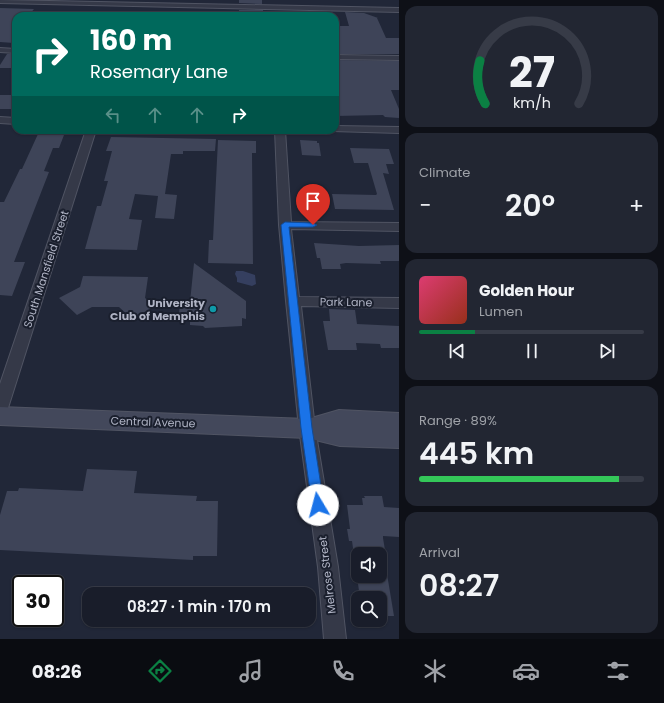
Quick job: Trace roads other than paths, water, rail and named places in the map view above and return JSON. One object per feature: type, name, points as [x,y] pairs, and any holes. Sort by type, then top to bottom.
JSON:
[{"type":"main road","name":"Central Avenue","points":[[0,416],[307,428],[340,436],[399,438]]},
{"type":"main road","name":"Central Avenue","points":[[307,428],[339,420],[399,422]]},
{"type":"street","points":[[0,2],[282,4],[399,10]]},
{"type":"street","points":[[0,50],[12,51]]},
{"type":"street","points":[[339,57],[399,58]]},
{"type":"street","points":[[0,120],[12,121]]},
{"type":"street","points":[[339,129],[399,130]]},
{"type":"street","name":"South Mansfield Street","points":[[0,408],[90,134]]},
{"type":"street","name":"Melrose Street","points":[[280,134],[285,225],[293,301],[307,428],[328,573],[335,639]]},
{"type":"street","points":[[285,225],[399,226]]},
{"type":"street","name":"Park Lane","points":[[293,301],[399,303]]},
{"type":"water","points":[[236,271],[243,271],[255,275],[256,284],[252,286],[237,282],[235,274]]},
{"type":"place","name":"University Club of Memphis","points":[[213,309]]}]
